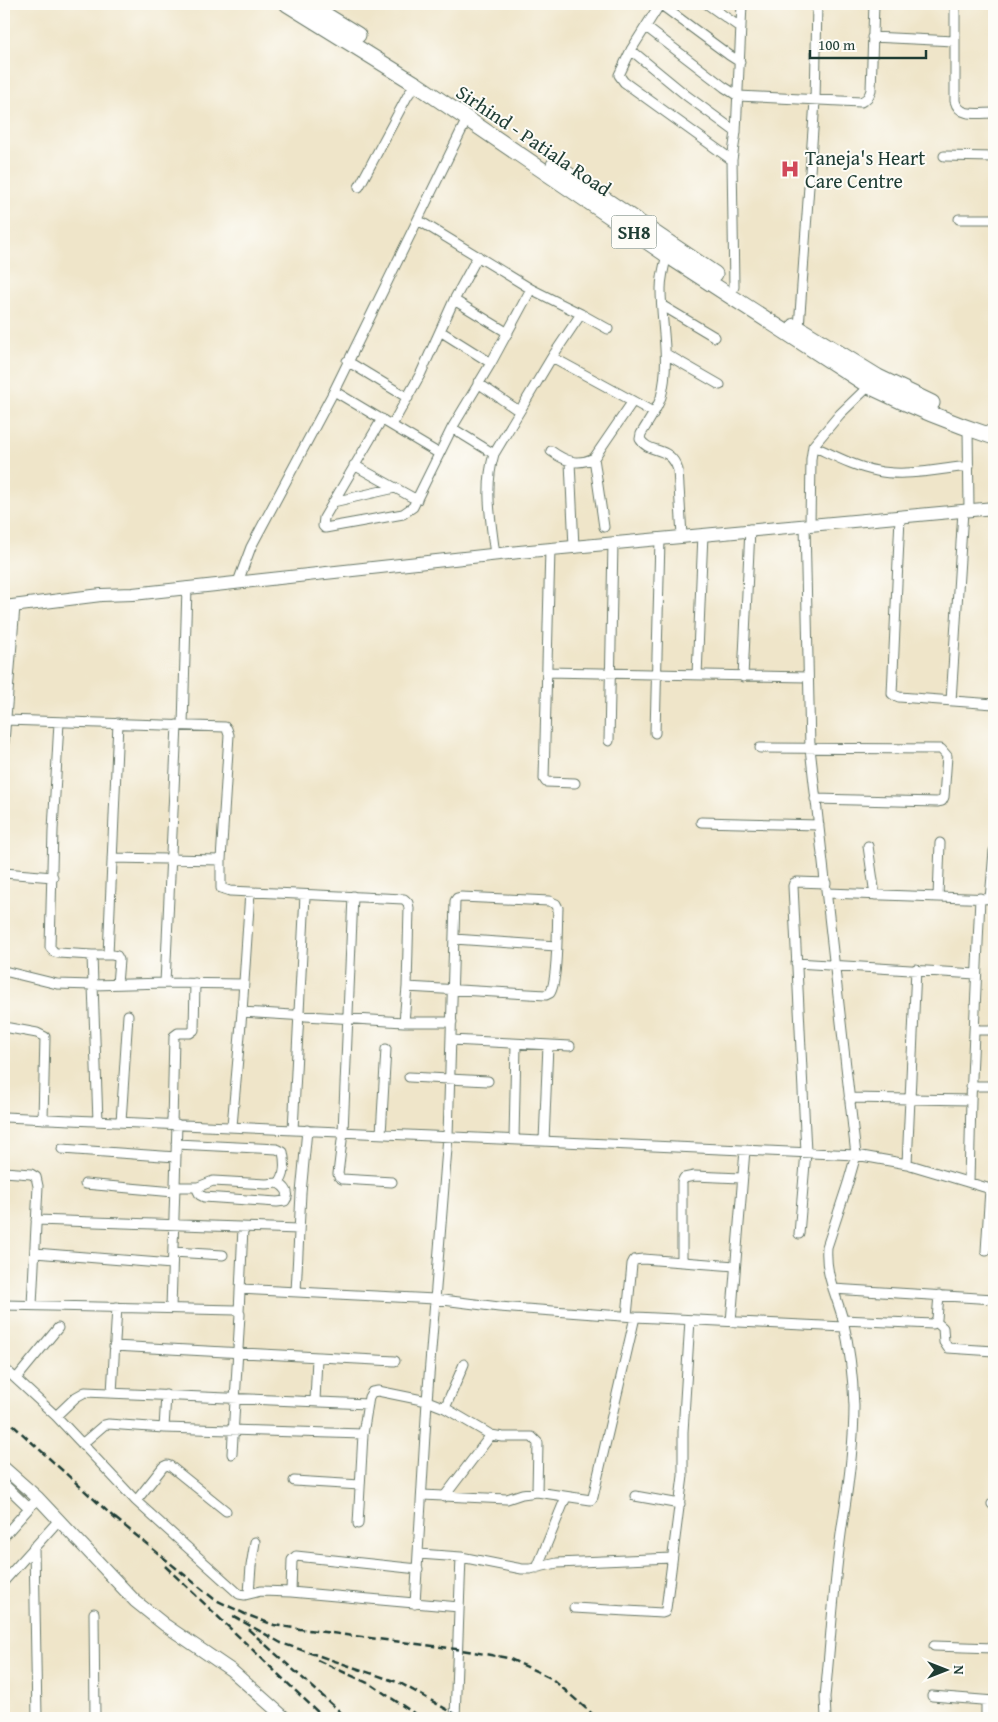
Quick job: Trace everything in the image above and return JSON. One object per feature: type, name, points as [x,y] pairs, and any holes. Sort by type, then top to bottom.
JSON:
[{"type":"main road","name":"Sirhind - Patiala Road","points":[[287,4],[416,84],[667,254],[873,381],[892,398],[994,437]]},
{"type":"main road","points":[[308,4],[628,214],[734,287],[799,328],[873,381],[994,428]]},
{"type":"street","points":[[732,160],[624,82],[619,75],[631,50],[660,4],[740,62]]},
{"type":"street","points":[[707,4],[740,28]]},
{"type":"street","points":[[734,287],[732,160],[736,132],[742,4]]},
{"type":"street","points":[[799,328],[815,101],[817,4]]},
{"type":"street","points":[[646,27],[738,96],[861,102],[866,100],[871,90],[874,4]]},
{"type":"street","points":[[955,4],[956,107],[964,113],[994,112]]},
{"type":"street","points":[[872,37],[954,41]]},
{"type":"street","points":[[631,50],[687,96],[736,132]]},
{"type":"street","points":[[360,187],[408,95],[416,84]]},
{"type":"street","points":[[238,582],[250,547],[334,391],[347,361],[467,120]]},
{"type":"street","points":[[944,156],[994,158]]},
{"type":"street","points":[[959,219],[994,219]]},
{"type":"street","points":[[418,220],[531,288],[608,329]]},
{"type":"street","points":[[667,254],[662,280],[666,354],[661,394],[640,439],[646,445],[669,455],[676,463],[682,536]]},
{"type":"street","points":[[392,425],[408,398],[454,300],[478,256]]},
{"type":"street","points":[[382,419],[322,523],[322,526],[325,528],[403,514],[413,507],[438,453],[508,333],[531,288]]},
{"type":"street","points":[[454,300],[508,333]]},
{"type":"street","points":[[663,306],[716,337]]},
{"type":"street","points":[[494,555],[488,491],[489,471],[494,454],[552,357],[581,314]]},
{"type":"street","points":[[440,331],[491,363]]},
{"type":"street","points":[[666,354],[720,386]]},
{"type":"street","points":[[552,357],[653,412]]},
{"type":"street","points":[[347,361],[408,398]]},
{"type":"street","points":[[826,1718],[825,1697],[853,1439],[850,1352],[844,1323],[826,1264],[827,1247],[856,1154],[810,748],[807,524],[813,446],[840,414],[873,381]]},
{"type":"street","points":[[478,384],[519,411]]},
{"type":"street","points":[[334,391],[438,453]]},
{"type":"street","points":[[551,451],[570,462],[585,462],[594,458],[633,401]]},
{"type":"street","points":[[452,428],[494,454]]},
{"type":"street","points":[[951,701],[969,466],[968,428]]},
{"type":"street","points":[[813,446],[878,472],[895,473],[969,466]]},
{"type":"street","points":[[594,458],[604,527]]},
{"type":"street","points":[[570,462],[574,547]]},
{"type":"street","points":[[354,466],[417,500]]},
{"type":"street","points":[[333,502],[395,488]]},
{"type":"street","points":[[4,742],[9,607],[101,595],[133,594],[550,549],[750,529],[994,508]]},
{"type":"street","points":[[900,517],[892,694],[899,697],[994,704]]},
{"type":"street","points":[[743,677],[750,529]]},
{"type":"street","points":[[697,675],[703,534]]},
{"type":"street","points":[[655,733],[660,539]]},
{"type":"street","points":[[609,741],[613,543]]},
{"type":"street","points":[[550,549],[544,779],[546,782],[574,783]]},
{"type":"street","points":[[165,983],[187,588]]},
{"type":"street","points":[[547,672],[808,677]]},
{"type":"street","points":[[5,720],[225,727],[229,731],[221,888],[230,891],[407,900],[409,908],[404,1022]]},
{"type":"street","points":[[59,722],[53,830],[50,947],[54,952],[58,953],[108,954],[117,956],[119,960],[117,984]]},
{"type":"street","points":[[108,954],[118,723]]},
{"type":"street","points":[[760,748],[941,749],[947,756],[944,797],[942,801],[815,799]]},
{"type":"street","points":[[700,822],[819,825]]},
{"type":"street","points":[[938,897],[940,843]]},
{"type":"street","points":[[868,846],[875,894]]},
{"type":"street","points":[[969,1182],[976,974],[994,870],[994,852]]},
{"type":"street","points":[[112,858],[221,860]]},
{"type":"street","points":[[4,873],[53,876]]},
{"type":"street","points":[[800,1234],[806,1152],[796,963],[794,883],[875,894],[988,899]]},
{"type":"street","points":[[232,1126],[250,892]]},
{"type":"street","points":[[293,1130],[305,894]]},
{"type":"street","points":[[353,896],[339,1177],[342,1179],[392,1182]]},
{"type":"street","points":[[407,987],[454,989],[546,995],[550,993],[554,984],[558,908],[556,904],[549,901],[457,898],[456,901],[454,989],[448,1136],[426,1401],[416,1604]]},
{"type":"street","points":[[454,939],[556,946]]},
{"type":"street","points":[[92,954],[98,1121]]},
{"type":"street","points":[[796,963],[976,974]]},
{"type":"street","points":[[907,1164],[916,969]]},
{"type":"street","points":[[4,971],[57,984],[244,984]]},
{"type":"street","points":[[171,1308],[176,1157],[174,1036],[178,1033],[190,1033],[194,1030],[195,983]]},
{"type":"street","points":[[242,1012],[348,1017],[404,1022],[452,1022]]},
{"type":"street","points":[[121,1122],[128,1015]]},
{"type":"street","points":[[4,1027],[37,1033],[45,1038],[43,1119]]},
{"type":"street","points":[[974,1030],[994,1030]]},
{"type":"street","points":[[451,1040],[570,1046]]},
{"type":"street","points":[[514,1139],[516,1044]]},
{"type":"street","points":[[544,1141],[548,1045]]},
{"type":"street","points":[[381,1134],[386,1049]]},
{"type":"street","points":[[409,1077],[488,1081]]},
{"type":"street","points":[[972,1086],[994,1086]]},
{"type":"street","points":[[849,1098],[971,1100]]},
{"type":"street","points":[[4,1117],[856,1154],[907,1164],[992,1190],[986,1251]]},
{"type":"street","points":[[296,1292],[307,1130]]},
{"type":"street","points":[[176,1144],[281,1150],[284,1156],[283,1177],[278,1183]]},
{"type":"street","points":[[62,1149],[176,1157]]},
{"type":"street","points":[[731,1322],[744,1150]]},
{"type":"street","points":[[4,1172],[31,1174],[36,1177],[38,1186],[32,1305]]},
{"type":"street","points":[[682,1262],[682,1182],[684,1178],[694,1176],[741,1178]]},
{"type":"street","points":[[85,1184],[174,1190],[196,1187],[213,1181],[278,1183],[288,1193],[288,1197],[285,1201],[277,1202],[204,1197],[200,1195],[196,1187]]},
{"type":"street","points":[[36,1220],[299,1229]]},
{"type":"street","points":[[232,1454],[239,1353],[243,1228]]},
{"type":"street","points":[[173,1252],[223,1255]]},
{"type":"street","points":[[34,1253],[172,1264]]},
{"type":"street","points":[[422,1496],[507,1498],[537,1492],[587,1501],[591,1500],[631,1317],[634,1260],[644,1259],[735,1266]]},
{"type":"street","points":[[240,1289],[435,1299],[500,1307],[731,1322],[929,1324],[936,1322]]},
{"type":"street","points":[[833,1289],[994,1298]]},
{"type":"street","points":[[936,1322],[939,1295]]},
{"type":"street","points":[[4,1304],[235,1310],[239,1312]]},
{"type":"street","points":[[112,1393],[117,1307]]},
{"type":"street","points":[[574,1608],[665,1612],[684,1464],[690,1320]]},
{"type":"street","points":[[936,1322],[943,1328],[944,1342],[948,1348],[994,1352]]},
{"type":"street","points":[[16,1379],[58,1328]]},
{"type":"street","points":[[114,1346],[395,1361]]},
{"type":"street","points":[[314,1401],[317,1358]]},
{"type":"street","points":[[445,1408],[464,1364]]},
{"type":"street","points":[[4,1368],[56,1416],[136,1501],[238,1594],[245,1595],[261,1591],[291,1592],[459,1607]]},
{"type":"street","points":[[358,1524],[362,1434],[369,1397],[372,1392],[378,1391],[426,1401],[445,1408],[491,1435],[532,1437],[536,1439],[538,1443],[537,1492]]},
{"type":"street","points":[[56,1416],[80,1393],[90,1392],[368,1404]]},
{"type":"street","points":[[164,1428],[166,1396]]},
{"type":"street","points":[[82,1444],[104,1424],[164,1428],[362,1434]]},
{"type":"street","points":[[444,1497],[491,1435]]},
{"type":"street","points":[[136,1501],[163,1467],[167,1465],[226,1511]]},
{"type":"street","points":[[4,1468],[38,1498],[135,1601],[151,1615],[231,1670],[285,1718]]},
{"type":"street","points":[[294,1481],[360,1485]]},
{"type":"street","points":[[4,1484],[30,1508]]},
{"type":"street","points":[[636,1496],[680,1504]]},
{"type":"street","points":[[537,1568],[566,1497]]},
{"type":"street","points":[[4,1536],[38,1498]]},
{"type":"street","points":[[4,1581],[59,1520]]},
{"type":"street","points":[[249,1593],[255,1542]]},
{"type":"street","points":[[34,1547],[37,1718]]},
{"type":"street","points":[[419,1554],[461,1557],[522,1569],[537,1568],[557,1563],[672,1558]]},
{"type":"street","points":[[291,1592],[292,1560],[296,1556],[418,1569]]},
{"type":"street","points":[[455,1718],[461,1557]]},
{"type":"street","points":[[94,1613],[95,1718]]},
{"type":"street","points":[[934,1646],[994,1648]]},
{"type":"street","points":[[932,1696],[990,1701],[986,1718]]},
{"type":"railway","points":[[4,1417],[120,1523]]},
{"type":"railway","points":[[115,1518],[214,1599],[245,1614],[274,1625],[456,1649],[508,1658],[551,1678],[597,1718]]},
{"type":"railway","points":[[165,1566],[324,1718]]},
{"type":"railway","points":[[233,1616],[281,1643],[400,1683],[462,1718]]},
{"type":"railway","points":[[248,1629],[347,1718]]},
{"type":"railway","points":[[317,1660],[372,1685],[421,1718]]},
{"type":"place","name":"Taneja's Heart Care Centre","points":[[790,169]]}]
